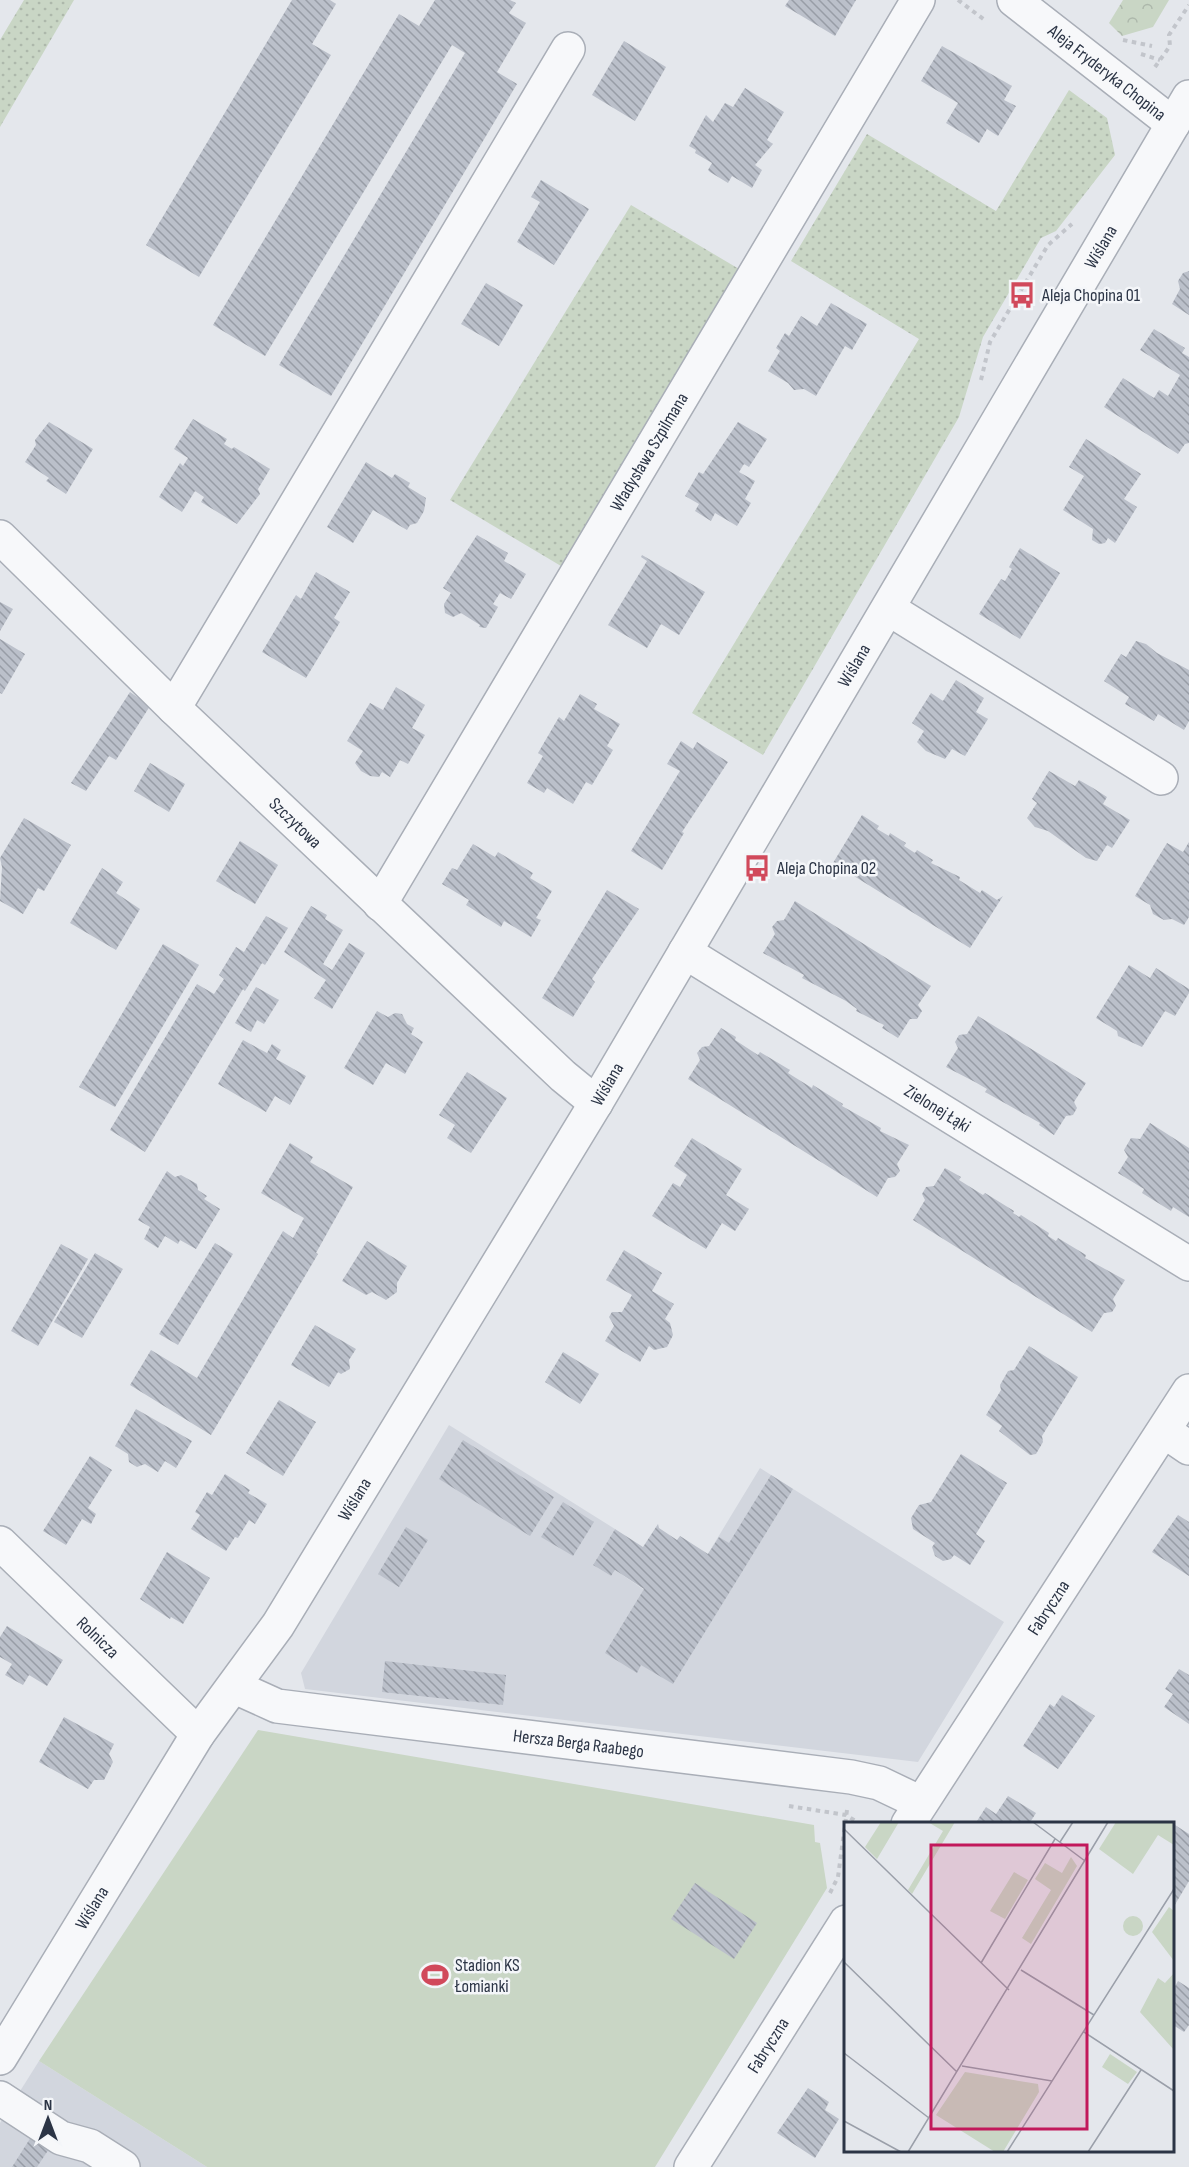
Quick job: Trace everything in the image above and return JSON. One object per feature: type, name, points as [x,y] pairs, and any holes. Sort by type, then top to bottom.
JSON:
[{"type":"street","name":"Władysława Szpilmana","points":[[380,904],[918,0]]},
{"type":"street","name":"Aleja Fryderyka Chopina","points":[[1014,0],[1181,110]]},
{"type":"street","points":[[174,708],[568,49]]},
{"type":"street","name":"Wiślana","points":[[0,2058],[198,1734],[235,1687],[278,1625],[596,1103],[1181,110]]},
{"type":"street","name":"Szczytowa","points":[[0,537],[174,708],[380,904],[563,1076],[596,1103]]},
{"type":"street","points":[[889,609],[1161,778]]},
{"type":"street","name":"Zielonej Łąki","points":[[685,952],[1189,1264]]},
{"type":"street","name":"Fabryczna","points":[[915,1813],[1177,1439],[1189,1391]]},
{"type":"street","name":"Rolnicza","points":[[0,1543],[198,1734]]},
{"type":"street","name":"Hersza Berga Raabego","points":[[235,1687],[277,1706],[879,1783],[915,1813]]},
{"type":"street","name":"Fabryczna","points":[[691,2167],[844,1925]]},
{"type":"street","points":[[0,2098],[61,2138],[90,2146],[123,2167]]},
{"type":"path","points":[[1154,69],[1170,46],[1169,35],[1189,5]]},
{"type":"path","points":[[979,388],[990,342],[1048,245],[1065,233],[1080,214]]},
{"type":"shaded area","points":[[449,1425],[615,1529],[593,1565],[611,1576],[615,1570],[643,1589],[692,1580],[760,1468],[1004,1622],[918,1762],[305,1689],[301,1673]]},
{"type":"shaded area","points":[[39,2061],[207,2167],[0,2167],[0,2123]]},
{"type":"green space","points":[[24,0],[74,0],[0,127],[0,40]]},
{"type":"green space","points":[[1123,0],[1169,0],[1153,27],[1122,36],[1109,23]]},
{"type":"green space","points":[[1069,90],[1107,118],[1115,155],[1056,231],[1041,238],[983,337],[959,417],[763,755],[692,713],[919,339],[791,261],[867,134],[996,211]]},
{"type":"green space","points":[[631,205],[739,269],[561,566],[450,500]]},
{"type":"green space","name":"Stadion KS Łomianki","points":[[258,1730],[814,1825],[815,1842],[820,1843],[827,1888],[655,2167],[207,2167],[39,2061]]},
{"type":"building","points":[[292,0],[330,0],[336,4],[312,44],[331,55],[199,277],[146,245]]},
{"type":"building","points":[[435,0],[510,0],[516,3],[509,13],[526,23],[497,72],[517,84],[331,396],[279,365],[465,53],[452,45],[265,356],[213,325],[399,14],[419,26]]},
{"type":"building","points":[[789,0],[856,0],[835,36],[785,6]]},
{"type":"building","points":[[624,41],[666,67],[635,121],[592,95]]},
{"type":"building","points":[[942,46],[1012,86],[1004,100],[1016,106],[998,136],[987,129],[979,143],[946,123],[958,103],[921,81]]},
{"type":"building","points":[[745,88],[784,112],[767,140],[773,144],[755,165],[762,170],[752,188],[732,176],[728,183],[710,172],[708,170],[712,163],[695,153],[696,150],[689,146],[706,115],[713,122],[725,103],[733,107]]},
{"type":"building","points":[[541,180],[589,209],[554,265],[517,242],[540,202],[531,197]]},
{"type":"building","points":[[1189,271],[1189,315],[1172,304],[1180,289],[1178,281],[1183,273]]},
{"type":"building","points":[[486,283],[523,305],[499,346],[461,324]]},
{"type":"building","points":[[831,303],[867,324],[852,350],[845,346],[816,396],[804,389],[794,390],[788,383],[768,371],[780,351],[776,348],[785,333],[789,336],[801,316],[817,326]]},
{"type":"building","points":[[1154,329],[1185,348],[1182,353],[1189,357],[1189,443],[1185,444],[1178,454],[1104,407],[1123,378],[1154,398],[1159,390],[1168,396],[1180,375],[1140,350]]},
{"type":"building","points":[[193,419],[227,439],[224,444],[232,449],[234,447],[270,469],[258,489],[260,494],[237,524],[201,502],[204,497],[195,491],[182,512],[159,497],[180,463],[183,466],[188,458],[174,449]]},
{"type":"building","points":[[49,422],[93,449],[66,494],[46,481],[49,478],[25,462],[36,445],[35,440]]},
{"type":"building","points":[[738,422],[767,439],[749,467],[744,464],[739,472],[755,481],[745,499],[751,503],[737,526],[715,513],[711,521],[695,511],[699,504],[685,496],[699,472],[703,474]]},
{"type":"building","points":[[1086,439],[1141,474],[1124,499],[1137,507],[1115,543],[1108,538],[1105,543],[1099,544],[1092,540],[1093,529],[1063,510],[1084,476],[1069,467]]},
{"type":"building","points":[[366,462],[392,478],[395,474],[410,483],[408,487],[426,498],[424,511],[417,523],[410,525],[407,530],[373,510],[353,543],[327,527]]},
{"type":"building","points":[[477,535],[508,553],[504,561],[526,574],[511,599],[500,593],[493,604],[498,607],[486,628],[479,627],[480,625],[461,613],[453,617],[445,613],[444,604],[451,593],[443,588]]},
{"type":"building","points":[[1020,548],[1060,573],[1020,639],[979,614],[1001,579],[1005,581],[1012,569],[1009,567]]},
{"type":"building","points":[[642,555],[705,592],[679,635],[661,624],[647,648],[608,625],[647,561],[641,557]]},
{"type":"building","points":[[316,572],[350,592],[334,618],[340,622],[306,678],[262,652],[296,595],[301,599]]},
{"type":"building","points":[[0,602],[13,609],[0,631]]},
{"type":"building","points":[[0,639],[25,654],[2,694],[0,693]]},
{"type":"building","points":[[1136,641],[1146,644],[1157,653],[1189,670],[1189,721],[1184,730],[1158,714],[1154,721],[1125,704],[1129,697],[1104,681],[1121,654],[1126,657]]},
{"type":"building","points":[[956,680],[984,698],[976,712],[988,719],[965,756],[952,749],[945,759],[926,751],[917,742],[924,731],[912,723],[931,693],[943,701]]},
{"type":"building","points":[[396,687],[425,705],[412,728],[425,735],[408,764],[400,760],[390,777],[382,772],[379,777],[370,776],[361,771],[355,763],[363,751],[347,741],[370,703],[383,710]]},
{"type":"building","points":[[130,692],[150,706],[116,760],[109,756],[86,791],[71,783]]},
{"type":"building","points":[[580,694],[597,704],[594,709],[620,724],[607,746],[613,750],[592,785],[586,782],[573,804],[547,788],[544,793],[527,783],[543,756],[538,753],[559,717],[564,721]]},
{"type":"building","points":[[681,741],[693,749],[697,742],[728,762],[682,832],[684,833],[662,870],[631,851],[680,771],[667,764]]},
{"type":"building","points":[[150,763],[185,784],[169,812],[134,791]]},
{"type":"building","points":[[1049,771],[1075,786],[1079,780],[1093,788],[1107,797],[1103,804],[1130,820],[1112,848],[1107,845],[1097,861],[1086,858],[1048,831],[1035,827],[1027,818],[1037,803],[1032,799]]},
{"type":"building","points":[[862,815],[879,826],[877,829],[889,836],[890,833],[906,843],[904,846],[915,853],[917,850],[933,860],[931,863],[960,877],[959,880],[980,893],[982,890],[997,900],[1003,896],[970,948],[833,863]]},
{"type":"building","points":[[24,818],[71,845],[44,891],[38,888],[23,914],[0,901],[2,867],[0,858]]},
{"type":"building","points":[[240,841],[278,865],[255,904],[216,881]]},
{"type":"building","points":[[1189,842],[1189,917],[1184,925],[1172,919],[1164,920],[1153,914],[1150,905],[1135,896],[1167,843],[1183,852]]},
{"type":"building","points":[[473,844],[495,857],[498,852],[533,873],[530,878],[552,891],[536,918],[541,920],[531,937],[504,921],[501,927],[466,905],[469,900],[442,884],[452,868],[457,870]]},
{"type":"building","points":[[102,868],[123,882],[116,893],[140,909],[116,950],[70,923]]},
{"type":"building","points":[[607,890],[639,909],[592,979],[595,982],[573,1017],[542,998]]},
{"type":"building","points":[[795,901],[931,986],[918,1005],[922,1011],[917,1019],[910,1019],[898,1038],[882,1028],[884,1025],[856,1011],[857,1009],[846,1001],[802,978],[804,975],[763,953],[775,934],[772,927],[777,921],[784,920]]},
{"type":"building","points":[[311,906],[327,915],[325,919],[343,930],[323,964],[332,970],[349,943],[365,953],[332,1009],[314,998],[326,980],[284,952]]},
{"type":"building","points":[[266,916],[288,928],[265,965],[262,963],[245,991],[243,989],[145,1152],[110,1130],[197,984],[214,994],[224,979],[219,975],[236,947],[244,952]]},
{"type":"building","points":[[163,944],[199,965],[115,1107],[79,1087]]},
{"type":"building","points":[[1129,965],[1150,978],[1156,968],[1189,989],[1189,993],[1175,1016],[1165,1011],[1142,1047],[1118,1036],[1117,1031],[1096,1018]]},
{"type":"building","points":[[256,987],[279,1000],[264,1024],[257,1020],[251,1032],[235,1023]]},
{"type":"building","points":[[377,1011],[388,1017],[395,1013],[402,1014],[407,1024],[414,1028],[411,1034],[423,1042],[405,1074],[386,1063],[373,1085],[344,1068]]},
{"type":"building","points":[[978,1016],[1086,1083],[1074,1102],[1077,1108],[1073,1115],[1066,1116],[1054,1135],[1039,1125],[1040,1123],[985,1092],[987,1089],[946,1067],[958,1048],[955,1042],[959,1035],[967,1034]]},
{"type":"building","points":[[721,1028],[758,1055],[760,1052],[790,1070],[788,1073],[812,1088],[813,1085],[843,1104],[842,1106],[881,1128],[880,1131],[909,1145],[897,1164],[900,1171],[895,1177],[888,1178],[877,1197],[688,1079],[700,1060],[697,1053],[702,1047],[709,1046]]},
{"type":"building","points":[[243,1040],[267,1053],[272,1044],[281,1050],[276,1059],[306,1076],[290,1105],[275,1096],[266,1112],[218,1084]]},
{"type":"building","points":[[467,1072],[507,1098],[471,1153],[447,1138],[455,1125],[439,1115]]},
{"type":"building","points":[[1150,1123],[1189,1148],[1189,1217],[1173,1207],[1171,1211],[1142,1193],[1144,1189],[1118,1173],[1128,1157],[1124,1150],[1131,1138],[1140,1139]]},
{"type":"building","points":[[692,1138],[742,1169],[726,1195],[749,1209],[735,1231],[722,1223],[706,1249],[652,1216],[673,1183],[680,1187],[687,1175],[674,1166]]},
{"type":"building","points":[[290,1143],[313,1157],[310,1162],[353,1187],[316,1253],[318,1254],[211,1435],[130,1385],[151,1350],[197,1378],[283,1231],[293,1238],[304,1218],[261,1193]]},
{"type":"building","points":[[945,1168],[961,1177],[959,1180],[983,1195],[985,1193],[1014,1211],[1013,1213],[1019,1217],[1021,1215],[1049,1233],[1048,1236],[1056,1241],[1058,1238],[1086,1255],[1085,1258],[1125,1280],[1113,1299],[1116,1306],[1112,1312],[1104,1313],[1092,1332],[913,1220],[925,1200],[922,1194],[926,1187],[934,1186]]},
{"type":"building","points":[[167,1171],[175,1177],[181,1175],[197,1184],[198,1190],[207,1196],[204,1199],[220,1209],[196,1249],[180,1240],[178,1244],[165,1236],[158,1248],[144,1239],[150,1227],[138,1220]]},
{"type":"building","points":[[367,1241],[407,1266],[397,1283],[397,1292],[386,1300],[372,1292],[366,1295],[342,1281]]},
{"type":"building","points":[[215,1243],[233,1254],[178,1345],[159,1334]]},
{"type":"building","points":[[61,1244],[88,1259],[38,1346],[11,1331]]},
{"type":"building","points":[[624,1250],[662,1273],[652,1291],[674,1304],[665,1319],[670,1323],[673,1335],[667,1347],[654,1350],[649,1346],[640,1362],[605,1341],[614,1326],[609,1317],[612,1312],[622,1312],[632,1295],[606,1280]]},
{"type":"building","points":[[95,1253],[123,1269],[82,1338],[54,1322]]},
{"type":"building","points":[[315,1325],[356,1349],[349,1360],[350,1369],[341,1374],[338,1372],[329,1387],[291,1365]]},
{"type":"building","points":[[1029,1346],[1078,1377],[1042,1436],[1043,1442],[1036,1454],[1030,1455],[999,1431],[1002,1426],[986,1415],[1001,1390],[1000,1385],[1008,1371],[1014,1370]]},
{"type":"building","points":[[563,1352],[599,1374],[580,1404],[545,1382]]},
{"type":"building","points":[[279,1400],[316,1422],[283,1476],[246,1453]]},
{"type":"building","points":[[136,1409],[192,1441],[176,1468],[165,1461],[158,1472],[145,1464],[137,1467],[129,1462],[128,1454],[115,1446]]},
{"type":"building","points":[[463,1440],[554,1497],[530,1536],[439,1479]]},
{"type":"building","points":[[961,1454],[1007,1483],[976,1534],[985,1541],[970,1565],[954,1555],[951,1559],[943,1561],[935,1556],[932,1547],[935,1543],[913,1529],[911,1518],[919,1505],[931,1502]]},
{"type":"building","points":[[90,1456],[112,1470],[88,1508],[96,1514],[91,1524],[82,1519],[66,1545],[43,1531]]},
{"type":"building","points":[[225,1474],[250,1490],[248,1493],[267,1504],[255,1524],[249,1520],[238,1538],[235,1537],[226,1551],[191,1529],[200,1515],[195,1512],[207,1492],[212,1495]]},
{"type":"building","points":[[771,1475],[793,1489],[673,1684],[641,1665],[637,1673],[605,1653],[644,1589],[615,1570],[611,1576],[593,1565],[615,1529],[643,1547],[658,1524],[659,1528],[677,1540],[680,1536],[708,1554],[719,1537],[729,1543]]},
{"type":"building","points":[[563,1502],[594,1522],[573,1556],[541,1537]]},
{"type":"building","points":[[1178,1515],[1189,1522],[1189,1576],[1152,1552]]},
{"type":"building","points":[[406,1527],[428,1540],[399,1587],[378,1574]]},
{"type":"building","points":[[167,1552],[210,1578],[183,1624],[171,1617],[170,1619],[140,1599]]},
{"type":"building","points":[[7,1626],[63,1660],[47,1686],[29,1675],[23,1685],[5,1675],[12,1664],[0,1657],[0,1637]]},
{"type":"building","points":[[385,1661],[506,1675],[503,1705],[382,1692]]},
{"type":"building","points":[[1179,1669],[1189,1675],[1189,1724],[1164,1707],[1173,1694],[1165,1689]]},
{"type":"building","points":[[1062,1695],[1095,1716],[1058,1769],[1023,1746],[1050,1704],[1054,1707]]},
{"type":"building","points":[[64,1717],[114,1744],[109,1754],[113,1762],[104,1780],[94,1780],[88,1789],[39,1762]]},
{"type":"building","points":[[1008,1796],[1036,1813],[1030,1822],[976,1822],[986,1807],[996,1814]]},
{"type":"building","points":[[1175,1825],[1189,1834],[1189,1881],[1174,1906]]},
{"type":"building","points":[[695,1883],[757,1923],[734,1959],[671,1919]]},
{"type":"building","points":[[1178,1981],[1189,1988],[1189,2025],[1184,2032],[1174,2026],[1174,1988]]},
{"type":"building","points":[[808,2088],[829,2102],[825,2110],[839,2119],[815,2158],[777,2133]]},
{"type":"building","points":[[31,2137],[49,2149],[37,2167],[12,2167]]},
{"type":"place","name":"Aleja Chopina 01","points":[[1022,295]]},
{"type":"place","name":"Aleja Chopina 02","points":[[757,868]]},
{"type":"place","name":"Stadion KS Łomianki","points":[[435,1975]]}]
